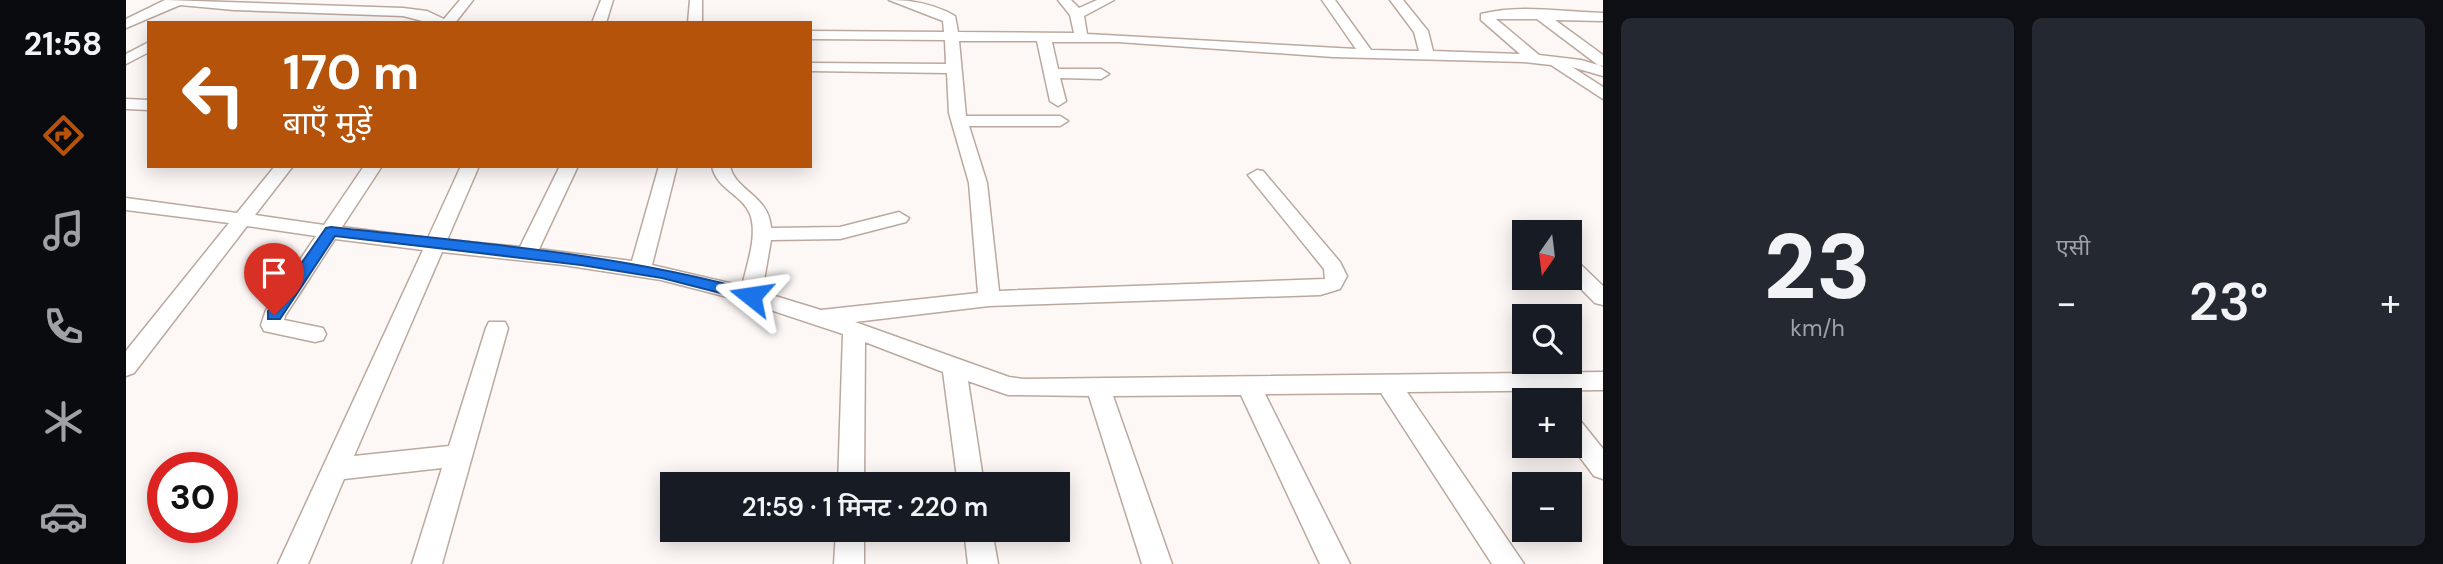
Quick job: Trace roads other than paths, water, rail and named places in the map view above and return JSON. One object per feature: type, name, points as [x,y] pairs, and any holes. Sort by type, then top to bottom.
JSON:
[{"type":"street","points":[[171,0],[389,12],[424,19]]},
{"type":"street","points":[[320,9],[334,0]]},
{"type":"street","points":[[389,12],[404,0]]},
{"type":"street","points":[[450,21],[467,0]]},
{"type":"street","points":[[600,21],[607,0]]},
{"type":"street","points":[[695,21],[696,0]]},
{"type":"street","points":[[895,0],[946,15],[950,19],[959,121],[978,183],[989,299]]},
{"type":"street","points":[[1064,0],[1077,14],[1081,36]]},
{"type":"street","points":[[1077,14],[1108,0]]},
{"type":"street","points":[[1328,0],[1367,54]]},
{"type":"street","points":[[1518,0],[1603,64]]},
{"type":"street","points":[[126,24],[178,1]]},
{"type":"street","points":[[1396,1],[1420,31],[1427,55]]},
{"type":"street","points":[[354,21],[367,11]]},
{"type":"street","points":[[1535,59],[1486,17],[1538,14],[1603,17]]},
{"type":"street","points":[[812,35],[1081,36],[1367,54],[1535,59],[1603,64]]},
{"type":"street","points":[[1043,35],[1058,101]]},
{"type":"street","points":[[126,42],[147,44]]},
{"type":"street","points":[[126,60],[147,45]]},
{"type":"street","points":[[1551,60],[1603,94]]},
{"type":"street","points":[[1581,64],[1603,72]]},
{"type":"street","points":[[812,67],[955,69]]},
{"type":"street","points":[[1052,73],[1101,74]]},
{"type":"street","points":[[126,104],[147,105]]},
{"type":"street","points":[[959,121],[1060,121]]},
{"type":"street","points":[[126,367],[282,168]]},
{"type":"street","points":[[314,334],[272,325],[274,315],[372,168]]},
{"type":"street","points":[[293,564],[469,168]]},
{"type":"street","points":[[526,254],[568,168]]},
{"type":"street","points":[[640,270],[667,168]]},
{"type":"street","points":[[722,168],[724,176],[748,197],[759,211],[762,223],[751,296]]},
{"type":"street","points":[[819,318],[989,299],[1320,288],[1333,284],[1338,276],[1333,267],[1257,175]]},
{"type":"street","points":[[126,204],[640,270],[751,296],[954,367],[1024,388],[1387,383],[1512,390]]},
{"type":"street","points":[[760,234],[840,233],[899,218]]},
{"type":"street","points":[[1582,278],[1603,298]]},
{"type":"street","points":[[427,564],[496,328]]},
{"type":"street","points":[[851,472],[854,331]]},
{"type":"street","points":[[954,367],[969,472]]},
{"type":"street","points":[[1565,388],[1603,381]]},
{"type":"street","points":[[1387,383],[1509,564]]},
{"type":"street","points":[[1248,385],[1335,564]]},
{"type":"street","points":[[1098,387],[1157,564]]},
{"type":"street","points":[[1582,441],[1603,468]]},
{"type":"street","points":[[335,469],[458,456]]},
{"type":"street","points":[[849,564],[850,542]]},
{"type":"street","points":[[980,542],[983,564]]}]
